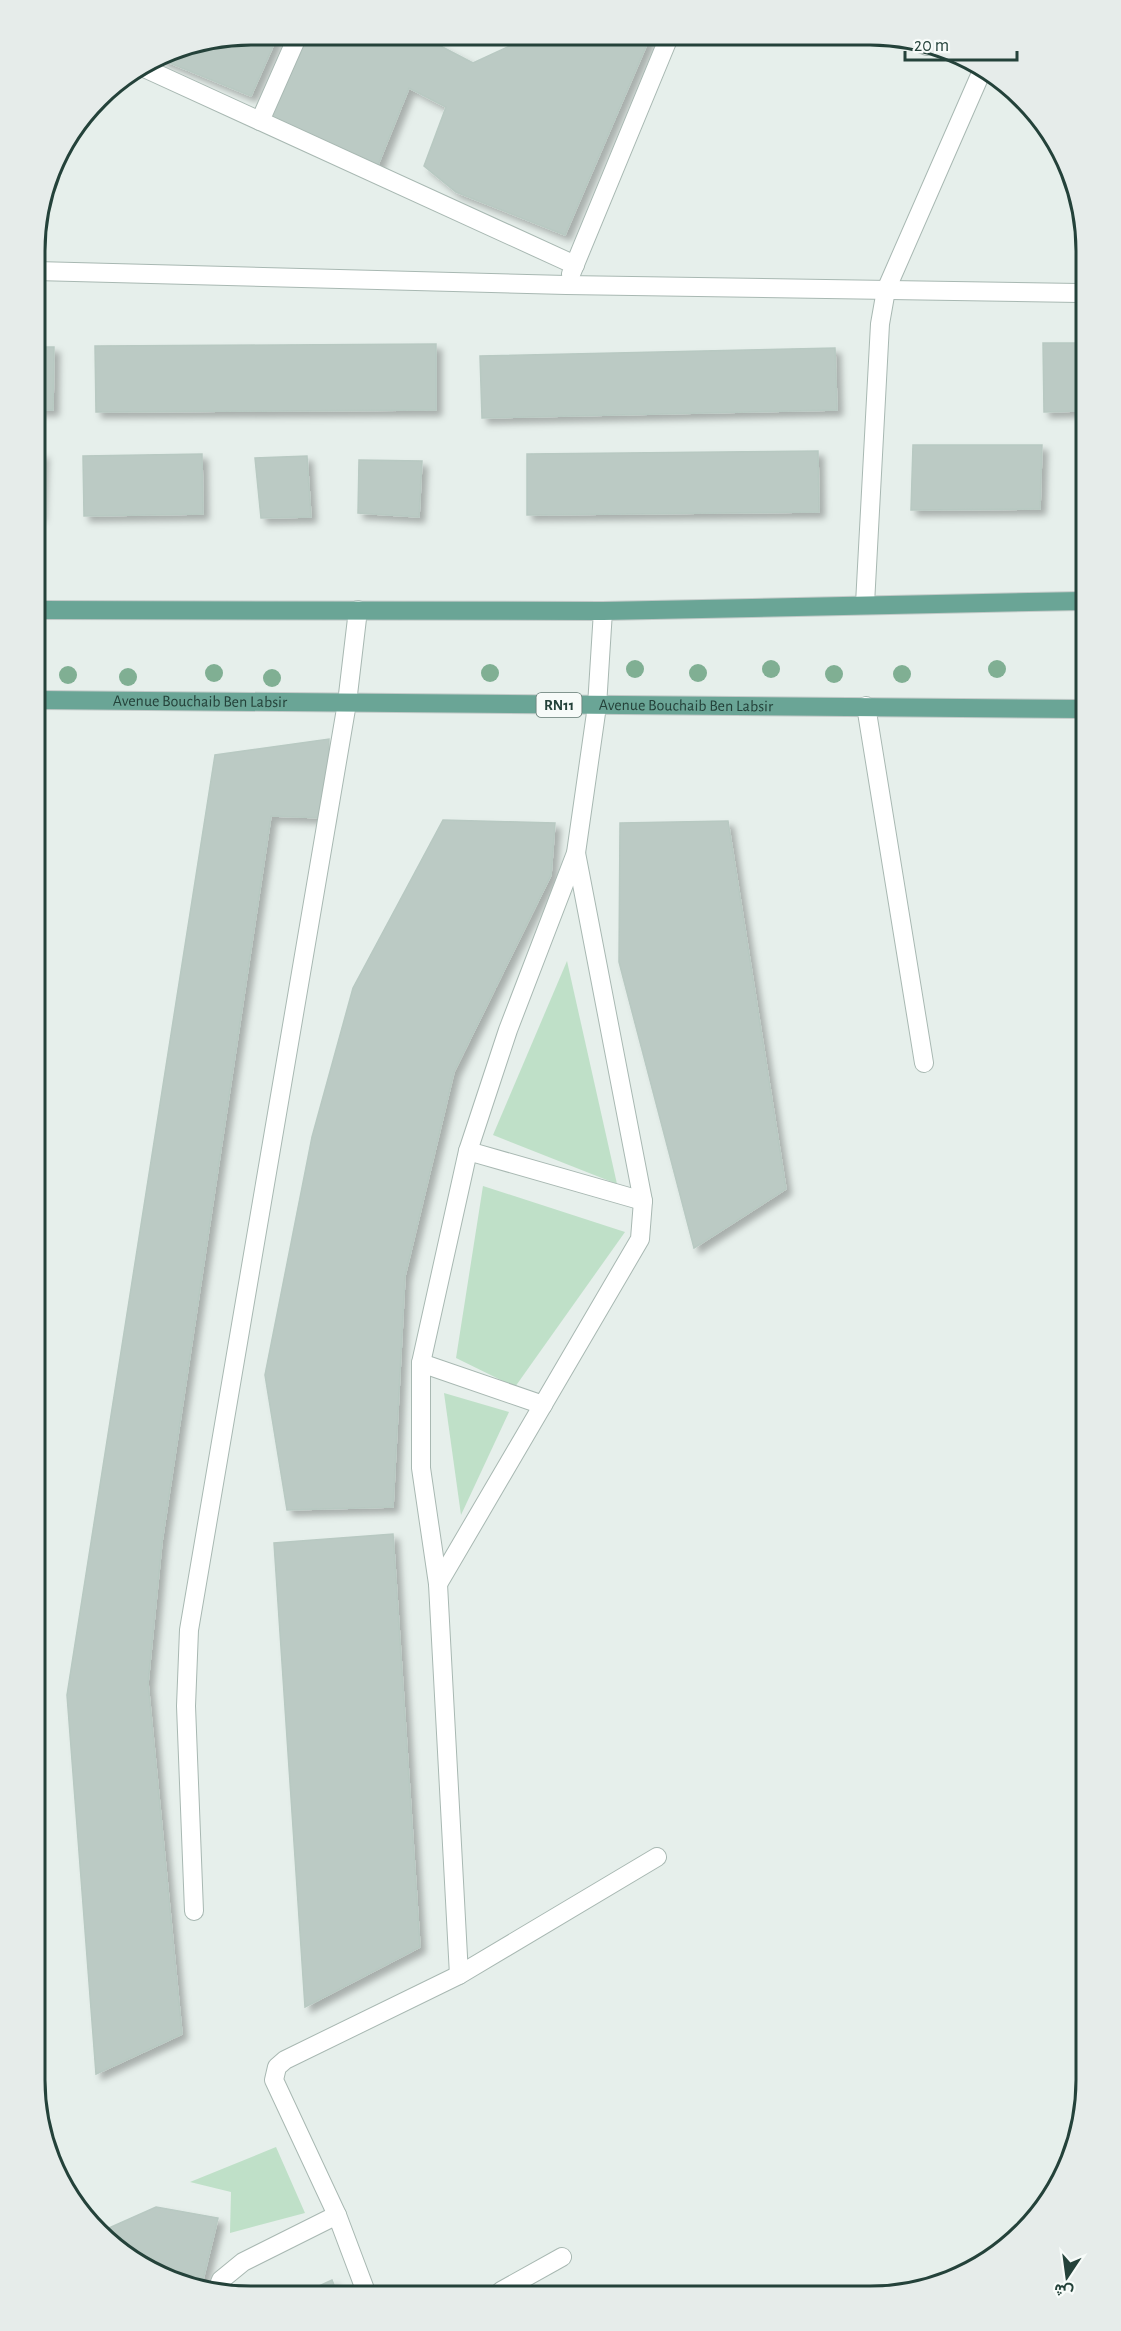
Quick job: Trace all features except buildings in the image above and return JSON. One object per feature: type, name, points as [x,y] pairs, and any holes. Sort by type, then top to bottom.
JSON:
[{"type":"main road","points":[[45,610],[603,611],[1076,601]]},
{"type":"main road","name":"Avenue Bouchaib Ben Labsir","points":[[45,700],[1076,709]]},
{"type":"street","points":[[260,121],[294,45]]},
{"type":"street","points":[[566,285],[666,45]]},
{"type":"street","points":[[151,71],[575,265]]},
{"type":"street","points":[[865,604],[880,324],[886,290],[979,77]]},
{"type":"street","points":[[45,271],[566,285],[1076,293]]},
{"type":"street","points":[[194,1911],[186,1706],[189,1630],[347,703],[358,610]]},
{"type":"street","points":[[459,1975],[438,1584],[421,1468],[421,1363],[468,1150],[500,1052],[576,853],[597,706],[603,611]]},
{"type":"street","points":[[866,706],[924,1064]]},
{"type":"street","points":[[438,1584],[640,1239],[644,1221],[643,1201],[576,853]]},
{"type":"street","points":[[468,1150],[643,1201]]},
{"type":"street","points":[[421,1363],[543,1405]]},
{"type":"street","points":[[364,2286],[337,2215],[274,2080],[277,2067],[285,2060],[459,1975],[657,1857]]},
{"type":"street","points":[[220,2283],[243,2262],[337,2215]]},
{"type":"street","points":[[510,2286],[562,2257]]},
{"type":"green space","points":[[567,961],[617,1184],[493,1135]]},
{"type":"green space","points":[[483,1186],[625,1232],[515,1387],[456,1358]]},
{"type":"green space","points":[[444,1393],[509,1412],[461,1515]]},
{"type":"green space","points":[[276,2147],[305,2213],[230,2233],[231,2192],[190,2182]]}]
